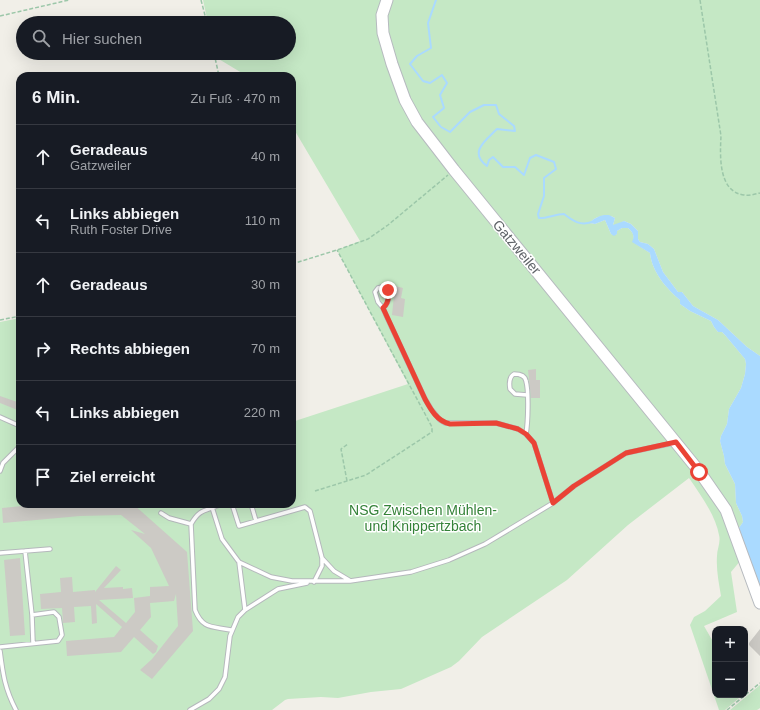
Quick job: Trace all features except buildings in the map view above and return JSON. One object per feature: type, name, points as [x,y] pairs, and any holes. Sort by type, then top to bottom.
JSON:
[{"type":"street","name":"Gatzweiler","points":[[387,0],[382,15],[383,33],[405,100],[417,122],[454,170],[699,472],[726,510],[760,603]]},
{"type":"lane","points":[[383,308],[386,305],[389,296],[388,290],[382,287],[378,288],[376,292],[378,302],[383,308],[430,409],[440,420],[450,424],[496,423],[518,429],[526,434],[534,443],[553,503]]},
{"type":"lane","points":[[526,434],[527,396],[526,381],[520,374],[514,374],[509,382],[510,389],[516,394],[527,396]]},
{"type":"lane","points":[[0,417],[16,424]]},
{"type":"lane","points":[[231,630],[206,625],[199,620],[195,610],[191,524],[196,515],[207,508],[212,509],[222,539],[239,562],[271,577],[292,581],[314,582],[350,580],[411,572],[450,560],[485,544],[553,503],[574,486],[626,453],[676,442]]},
{"type":"lane","points":[[0,471],[3,463],[16,450]]},
{"type":"lane","points":[[233,508],[239,526],[305,507],[310,511],[322,558],[322,566],[314,582]]},
{"type":"lane","points":[[252,508],[256,521]]},
{"type":"lane","points":[[161,513],[169,518],[191,524]]},
{"type":"lane","points":[[0,553],[50,549]]},
{"type":"lane","points":[[25,551],[32,615],[33,643]]},
{"type":"lane","points":[[322,558],[334,570],[350,580]]},
{"type":"lane","points":[[239,562],[245,610]]},
{"type":"lane","points":[[190,710],[209,699],[219,689],[225,678],[231,630],[238,617],[245,610],[278,589],[314,582]]},
{"type":"lane","points":[[0,647],[58,641],[62,634],[59,617],[54,612],[32,615]]},
{"type":"lane","points":[[0,651],[3,678],[9,696],[16,710]]},
{"type":"path","points":[[0,16],[68,0]]},
{"type":"path","points":[[201,0],[205,16]]},
{"type":"path","points":[[700,0],[721,136],[720,152],[724,179],[735,192],[744,195],[760,193]]},
{"type":"path","points":[[216,60],[218,72]]},
{"type":"path","points":[[296,263],[368,239],[388,225],[454,170]]},
{"type":"path","points":[[315,491],[366,475],[432,432],[432,427],[337,250]]},
{"type":"path","points":[[0,320],[16,317]]},
{"type":"path","points":[[347,482],[341,449],[348,444]]},
{"type":"path","points":[[727,710],[760,683]]},
{"type":"green space","name":"NSG Zwischen Mühlen- und Knippertzbach","points":[[203,0],[387,0],[382,15],[383,33],[405,100],[417,122],[454,170],[671,436],[654,412],[550,285],[419,120],[399,79],[385,33],[384,14],[388,0],[760,0],[760,356],[747,347],[718,320],[693,306],[682,292],[678,292],[663,272],[654,249],[648,244],[640,242],[638,239],[638,231],[631,224],[624,221],[615,226],[613,225],[615,218],[612,216],[601,216],[590,223],[595,224],[605,220],[611,234],[614,235],[617,234],[617,231],[622,228],[628,228],[634,236],[633,242],[650,253],[651,260],[660,279],[680,300],[680,304],[690,311],[711,321],[718,332],[722,332],[725,335],[745,359],[745,374],[741,388],[729,409],[727,424],[720,441],[725,464],[735,484],[736,503],[742,516],[743,522],[739,528],[759,584],[760,583],[760,592],[735,530],[731,531],[741,560],[731,572],[737,612],[704,626],[712,640],[712,689],[690,625],[694,617],[705,611],[721,596],[717,566],[717,553],[720,540],[715,520],[689,478],[628,525],[567,580],[482,637],[459,661],[451,667],[401,689],[371,692],[338,698],[321,697],[288,699],[272,710],[0,710],[0,322],[16,319],[16,508],[296,508],[296,421],[408,384],[337,250],[360,241],[296,133],[296,72],[240,72],[220,60],[296,60],[296,16],[206,16]]},
{"type":"green space","points":[[760,685],[760,708],[757,710],[730,710],[744,698],[748,698],[748,695]]},
{"type":"green space","name":"NSG Zwischen Mühlen- und Knippertzbach","points":[[715,698],[739,698],[725,710],[719,710]]},
{"type":"water","points":[[604,215],[609,215],[615,218],[613,225],[624,221],[631,224],[638,231],[638,239],[640,242],[648,244],[654,249],[663,272],[678,292],[682,292],[693,306],[718,320],[747,347],[760,356],[759,584],[739,528],[743,522],[742,516],[736,503],[735,484],[725,464],[720,441],[727,424],[729,409],[741,388],[745,374],[745,359],[722,332],[718,332],[711,321],[690,311],[680,304],[680,300],[660,279],[651,260],[650,253],[632,242],[633,236],[628,228],[622,228],[617,231],[617,234],[614,236],[611,234],[605,220],[595,224],[590,223],[592,220]]},
{"type":"waterway","points":[[436,0],[428,23],[431,48],[417,56],[410,64],[423,81],[430,83],[442,75],[447,83],[440,95],[444,108],[433,117],[441,127],[450,132],[470,112],[484,105],[496,105],[499,114],[514,126],[515,131],[497,129],[481,146],[479,156],[482,161],[487,166],[489,160],[493,157],[503,167],[515,167],[524,175],[530,158],[536,155],[554,162],[556,169],[544,178],[544,196],[538,214],[539,218],[564,214],[570,219],[580,223],[592,222]]},
{"type":"route","points":[[388,290],[389,296],[386,305],[383,308],[430,409],[440,420],[450,424],[496,423],[518,429],[526,434],[534,443],[553,503],[574,486],[626,453],[676,442],[699,472]]}]
